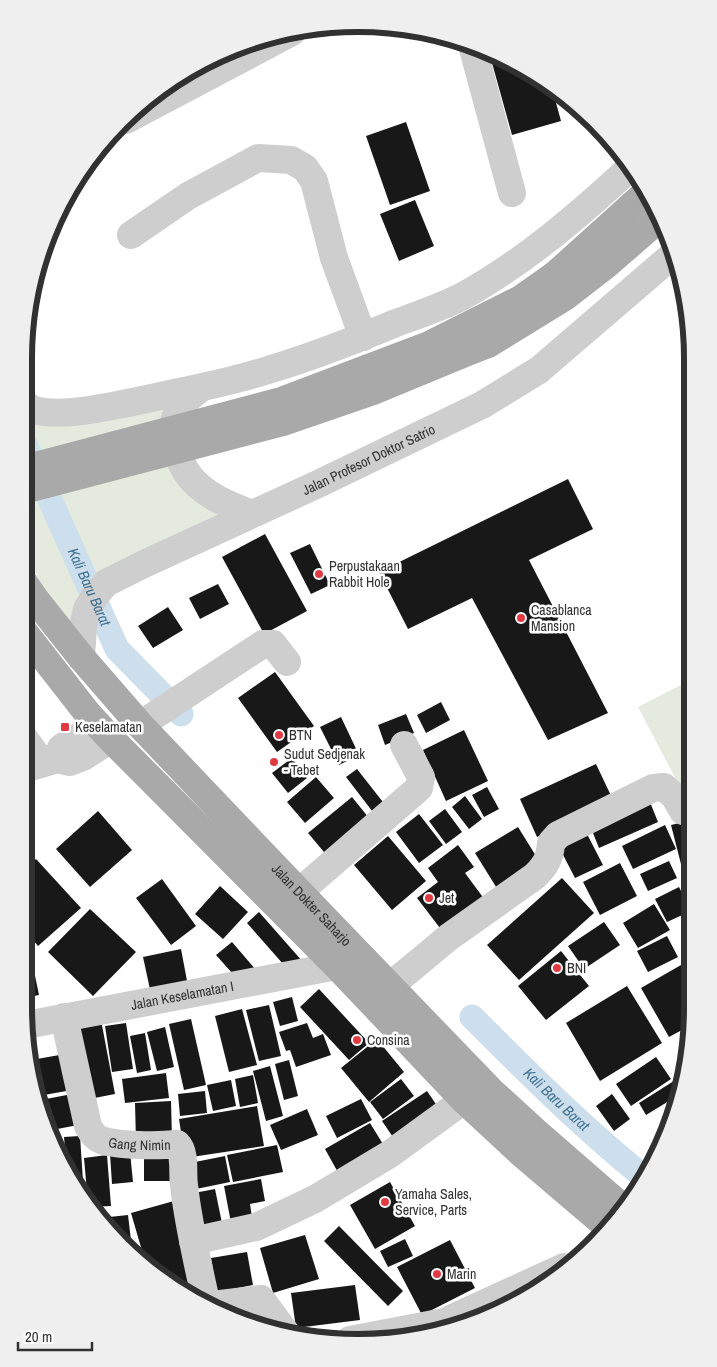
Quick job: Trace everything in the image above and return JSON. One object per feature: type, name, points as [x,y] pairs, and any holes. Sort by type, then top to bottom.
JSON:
[{"type":"main road","points":[[32,488],[282,422],[373,391],[488,344],[561,286],[642,198]]},
{"type":"main road","points":[[32,467],[272,403],[429,345],[521,299],[561,286],[606,265],[655,223]]},
{"type":"main road","name":"Jalan Dokter Saharjo","points":[[32,595],[81,657],[140,725],[298,892],[491,1090],[619,1204]]},
{"type":"main road","name":"Jalan Dokter Saharjo","points":[[32,644],[105,732],[337,966],[464,1100],[520,1152],[603,1224]]},
{"type":"street","points":[[153,106],[263,47]]},
{"type":"street","points":[[474,54],[512,193]]},
{"type":"street","points":[[131,235],[188,196],[258,158],[291,160],[305,168],[314,181],[334,258],[363,337]]},
{"type":"street","points":[[32,407],[63,412],[95,409],[201,388],[268,370],[363,337],[461,297],[480,286],[541,245],[627,173]]},
{"type":"street","name":"Jalan Profesor Doktor Satrio","points":[[81,657],[83,627],[87,609],[106,584],[144,564],[482,405],[539,370],[668,259]]},
{"type":"street","points":[[201,388],[186,400],[178,411],[174,422],[174,436],[178,453],[186,471],[199,486],[219,501],[251,514]]},
{"type":"street","points":[[140,725],[263,644],[273,644],[287,662]]},
{"type":"street","points":[[32,749],[43,763],[70,762],[83,757],[105,732]]},
{"type":"street","points":[[298,892],[419,788],[421,777],[404,745]]},
{"type":"street","points":[[390,986],[449,937],[546,865],[550,855],[551,843],[558,835],[653,788],[664,787],[676,797],[683,811]]},
{"type":"street","name":"Jalan Keselamatan I","points":[[33,1023],[337,966]]},
{"type":"street","name":"Gang Nimin","points":[[64,1017],[88,1126],[92,1134],[100,1140],[123,1144],[177,1144],[180,1147],[193,1241],[205,1296]]},
{"type":"street","points":[[193,1241],[256,1227],[315,1199],[390,1154],[464,1100]]},
{"type":"street","points":[[383,1334],[444,1322],[547,1275]]},
{"type":"street","points":[[221,1304],[261,1299],[280,1324]]},
{"type":"shaded area","points":[[201,388],[174,422],[32,463],[32,403]]},
{"type":"shaded area","points":[[178,450],[251,514],[106,584],[81,657],[32,593],[32,488]]},
{"type":"shaded area","points":[[684,684],[684,795],[638,707]]},
{"type":"building","points":[[491,61],[522,76],[555,98],[561,121],[512,135]]},
{"type":"building","points":[[406,122],[430,191],[390,205],[366,136]]},
{"type":"building","points":[[415,200],[434,246],[399,261],[380,214]]},
{"type":"building","name":"Casablanca Mansion","points":[[568,479],[593,529],[529,560],[608,713],[548,740],[472,598],[408,629],[379,572]]},
{"type":"building","points":[[265,534],[307,611],[264,634],[222,557]]},
{"type":"building","points":[[310,544],[330,585],[311,594],[290,553]]},
{"type":"building","points":[[218,584],[229,604],[200,619],[189,598]]},
{"type":"building","points":[[168,607],[183,630],[153,648],[138,626]]},
{"type":"building","points":[[275,672],[314,726],[277,752],[238,698]]},
{"type":"building","points":[[441,702],[450,720],[426,733],[417,715]]},
{"type":"building","points":[[406,714],[414,733],[385,745],[378,725]]},
{"type":"building","points":[[341,717],[359,755],[339,765],[320,727]]},
{"type":"building","points":[[464,730],[488,781],[446,801],[423,750]]},
{"type":"building","points":[[292,758],[307,778],[288,793],[272,773]]},
{"type":"building","points":[[596,764],[614,802],[537,837],[520,799]]},
{"type":"building","points":[[357,769],[390,811],[379,820],[346,777]]},
{"type":"building","points":[[316,777],[334,798],[305,823],[287,802]]},
{"type":"building","points":[[487,787],[499,809],[484,817],[472,795]]},
{"type":"building","points":[[465,796],[482,819],[469,829],[452,807]]},
{"type":"building","points":[[352,797],[373,823],[329,858],[308,833]]},
{"type":"building","points":[[650,802],[658,822],[599,848],[591,828]]},
{"type":"building","points":[[445,809],[462,832],[446,844],[429,821]]},
{"type":"building","points":[[98,811],[132,850],[90,887],[56,849]]},
{"type":"building","points":[[419,814],[443,845],[419,863],[396,832]]},
{"type":"building","points":[[684,822],[684,868],[682,868],[671,825]]},
{"type":"building","points":[[665,825],[676,849],[633,869],[622,846]]},
{"type":"building","points":[[518,827],[541,864],[498,890],[475,853]]},
{"type":"building","points":[[587,834],[603,865],[575,878],[559,847]]},
{"type":"building","points":[[388,836],[426,881],[392,910],[354,865]]},
{"type":"building","points":[[458,845],[474,867],[465,873],[485,900],[443,932],[417,898],[438,882],[428,868]]},
{"type":"building","points":[[36,859],[81,908],[38,946],[32,939],[32,863]]},
{"type":"building","points":[[669,861],[677,878],[648,891],[640,874]]},
{"type":"building","points":[[620,863],[637,896],[600,915],[583,882]]},
{"type":"building","points":[[562,878],[594,913],[519,980],[487,945]]},
{"type":"building","points":[[162,879],[196,926],[171,945],[136,898]]},
{"type":"building","points":[[220,886],[248,912],[223,939],[195,914]]},
{"type":"building","points":[[679,887],[684,897],[684,914],[667,922],[655,899]]},
{"type":"building","points":[[654,904],[670,930],[638,948],[623,923]]},
{"type":"building","points":[[90,909],[136,952],[93,996],[48,952]]},
{"type":"building","points":[[259,912],[303,962],[291,973],[247,923]]},
{"type":"building","points":[[604,922],[620,945],[584,969],[568,946]]},
{"type":"building","points":[[667,936],[678,957],[648,972],[637,951]]},
{"type":"building","points":[[232,942],[256,970],[241,983],[216,955]]},
{"type":"building","points":[[181,949],[188,986],[151,994],[143,957]]},
{"type":"building","name":"BNI","points":[[561,951],[589,986],[546,1020],[518,986]]},
{"type":"building","points":[[681,965],[684,970],[684,1029],[669,1037],[641,988]]},
{"type":"building","points":[[32,966],[39,995],[32,996]]},
{"type":"building","points":[[627,986],[662,1043],[600,1081],[566,1023]]},
{"type":"building","points":[[319,989],[369,1043],[349,1060],[300,1007]]},
{"type":"building","points":[[292,997],[298,1021],[280,1026],[273,1002]]},
{"type":"building","points":[[269,1005],[281,1056],[259,1061],[246,1010]]},
{"type":"building","points":[[242,1009],[257,1065],[229,1072],[215,1016]]},
{"type":"building","points":[[191,1019],[206,1085],[184,1090],[169,1024]]},
{"type":"building","points":[[101,1020],[115,1094],[84,1100],[69,1026]]},
{"type":"building","points":[[126,1023],[133,1069],[112,1072],[105,1026]]},
{"type":"building","points":[[307,1023],[313,1038],[323,1034],[331,1055],[296,1067],[290,1050],[286,1051],[279,1032]]},
{"type":"building","points":[[165,1027],[174,1067],[157,1071],[147,1032]]},
{"type":"building","points":[[145,1033],[151,1070],[137,1073],[130,1036]]},
{"type":"building","points":[[377,1039],[404,1072],[369,1102],[341,1068]]},
{"type":"building","points":[[65,1054],[72,1090],[45,1095],[37,1059]]},
{"type":"building","points":[[656,1057],[671,1079],[631,1106],[616,1084]]},
{"type":"building","points":[[289,1060],[298,1096],[284,1100],[275,1064]]},
{"type":"building","points":[[270,1066],[283,1116],[266,1121],[253,1071]]},
{"type":"building","points":[[166,1073],[169,1098],[125,1103],[122,1079]]},
{"type":"building","points":[[253,1075],[258,1103],[240,1107],[235,1079]]},
{"type":"building","points":[[401,1079],[414,1096],[383,1119],[370,1102]]},
{"type":"building","points":[[676,1079],[671,1100],[646,1115],[639,1103]]},
{"type":"building","points":[[231,1080],[236,1106],[213,1111],[207,1085]]},
{"type":"building","points":[[205,1091],[207,1113],[180,1116],[178,1094]]},
{"type":"building","points":[[427,1091],[442,1113],[397,1143],[382,1121]]},
{"type":"building","points":[[72,1094],[78,1125],[56,1129],[46,1099]]},
{"type":"building","points":[[612,1094],[630,1119],[614,1131],[596,1106]]},
{"type":"building","points":[[361,1099],[372,1120],[337,1138],[326,1116]]},
{"type":"building","points":[[171,1101],[172,1140],[136,1142],[135,1103]]},
{"type":"building","points":[[257,1106],[264,1146],[185,1158],[179,1119]]},
{"type":"building","points":[[307,1109],[318,1135],[281,1150],[270,1125]]},
{"type":"building","points":[[370,1123],[386,1149],[340,1176],[325,1149]]},
{"type":"building","points":[[80,1136],[83,1184],[65,1151],[64,1137]]},
{"type":"building","points":[[277,1145],[283,1172],[233,1182],[227,1155]]},
{"type":"building","points":[[130,1152],[133,1182],[112,1184],[110,1154]]},
{"type":"building","points":[[144,1154],[178,1154],[178,1181],[144,1181]]},
{"type":"building","points":[[107,1155],[111,1206],[100,1207],[87,1190],[84,1158]]},
{"type":"building","points":[[225,1156],[230,1182],[196,1189],[190,1163]]},
{"type":"building","points":[[261,1179],[265,1201],[250,1204],[253,1224],[232,1228],[224,1186]]},
{"type":"building","points":[[390,1182],[415,1226],[375,1249],[350,1205]]},
{"type":"building","points":[[215,1189],[223,1228],[201,1232],[194,1193]]},
{"type":"building","points":[[174,1201],[199,1290],[195,1291],[177,1280],[143,1253],[131,1213]]},
{"type":"building","points":[[128,1215],[131,1242],[113,1223],[108,1217]]},
{"type":"building","points":[[339,1226],[403,1291],[388,1306],[324,1241]]},
{"type":"building","points":[[305,1235],[319,1279],[273,1293],[260,1248]]},
{"type":"building","points":[[405,1239],[413,1256],[388,1267],[380,1251]]},
{"type":"building","points":[[450,1240],[475,1288],[422,1315],[397,1267]]},
{"type":"building","points":[[247,1252],[253,1285],[217,1292],[211,1258]]},
{"type":"building","points":[[355,1285],[360,1320],[296,1328],[291,1293]]},
{"type":"waterway","name":"Kali Baru Barat","points":[[32,460],[117,649],[181,714]]},
{"type":"waterway","name":"Kali Baru Barat","points":[[472,1017],[577,1119],[640,1174]]},
{"type":"place","name":"Perpustakaan Rabbit Hole","points":[[319,574]]},
{"type":"place","name":"Casablanca Mansion","points":[[521,618]]},
{"type":"place","name":"Keselamatan","points":[[65,727]]},
{"type":"place","name":"BTN","points":[[279,735]]},
{"type":"place","name":"Sudut Sedjenak - Tebet","points":[[274,762]]},
{"type":"place","name":"Jet","points":[[429,898]]},
{"type":"place","name":"BNI","points":[[557,968]]},
{"type":"place","name":"Consina","points":[[357,1040]]},
{"type":"place","name":"Yamaha Sales, Service, Parts","points":[[385,1202]]},
{"type":"place","name":"Marin","points":[[437,1274]]}]
